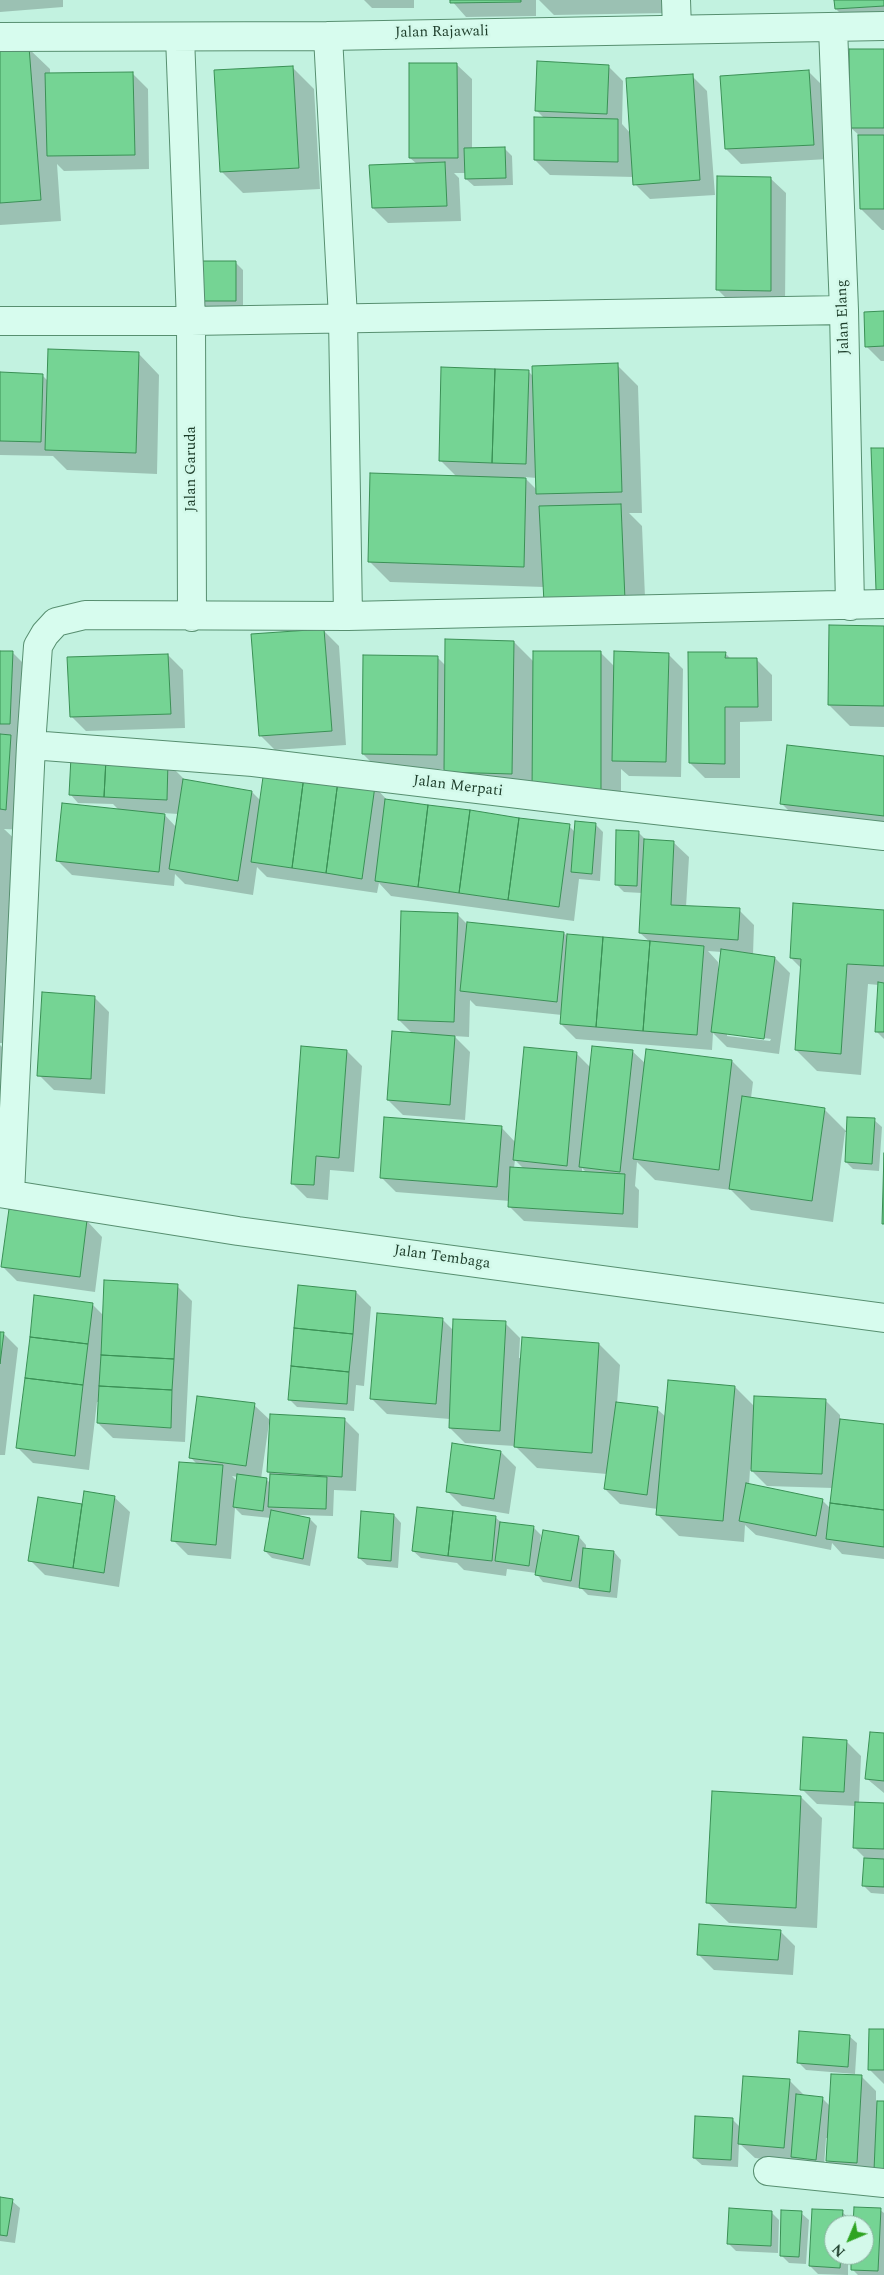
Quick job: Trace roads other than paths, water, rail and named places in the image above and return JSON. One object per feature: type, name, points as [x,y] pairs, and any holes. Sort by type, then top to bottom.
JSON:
[{"type":"street","points":[[676,0],[677,29]]},
{"type":"street","name":"Jalan Rajawali","points":[[0,37],[328,36],[884,26]]},
{"type":"street","name":"Jalan Elang","points":[[833,28],[844,310],[850,606]]},
{"type":"street","points":[[328,36],[343,318],[348,616]]},
{"type":"street","name":"Jalan Garuda","points":[[180,37],[191,321],[192,617]]},
{"type":"street","points":[[0,321],[191,321],[844,310]]},
{"type":"street","points":[[5,1194],[38,646],[45,634],[56,622],[84,615],[192,617],[348,616],[884,604]]},
{"type":"street","name":"Jalan Merpati","points":[[31,745],[253,762],[884,836]]},
{"type":"street","name":"Jalan Tembaga","points":[[5,1194],[238,1231],[884,1318]]},
{"type":"street","points":[[768,2171],[884,2183]]}]
